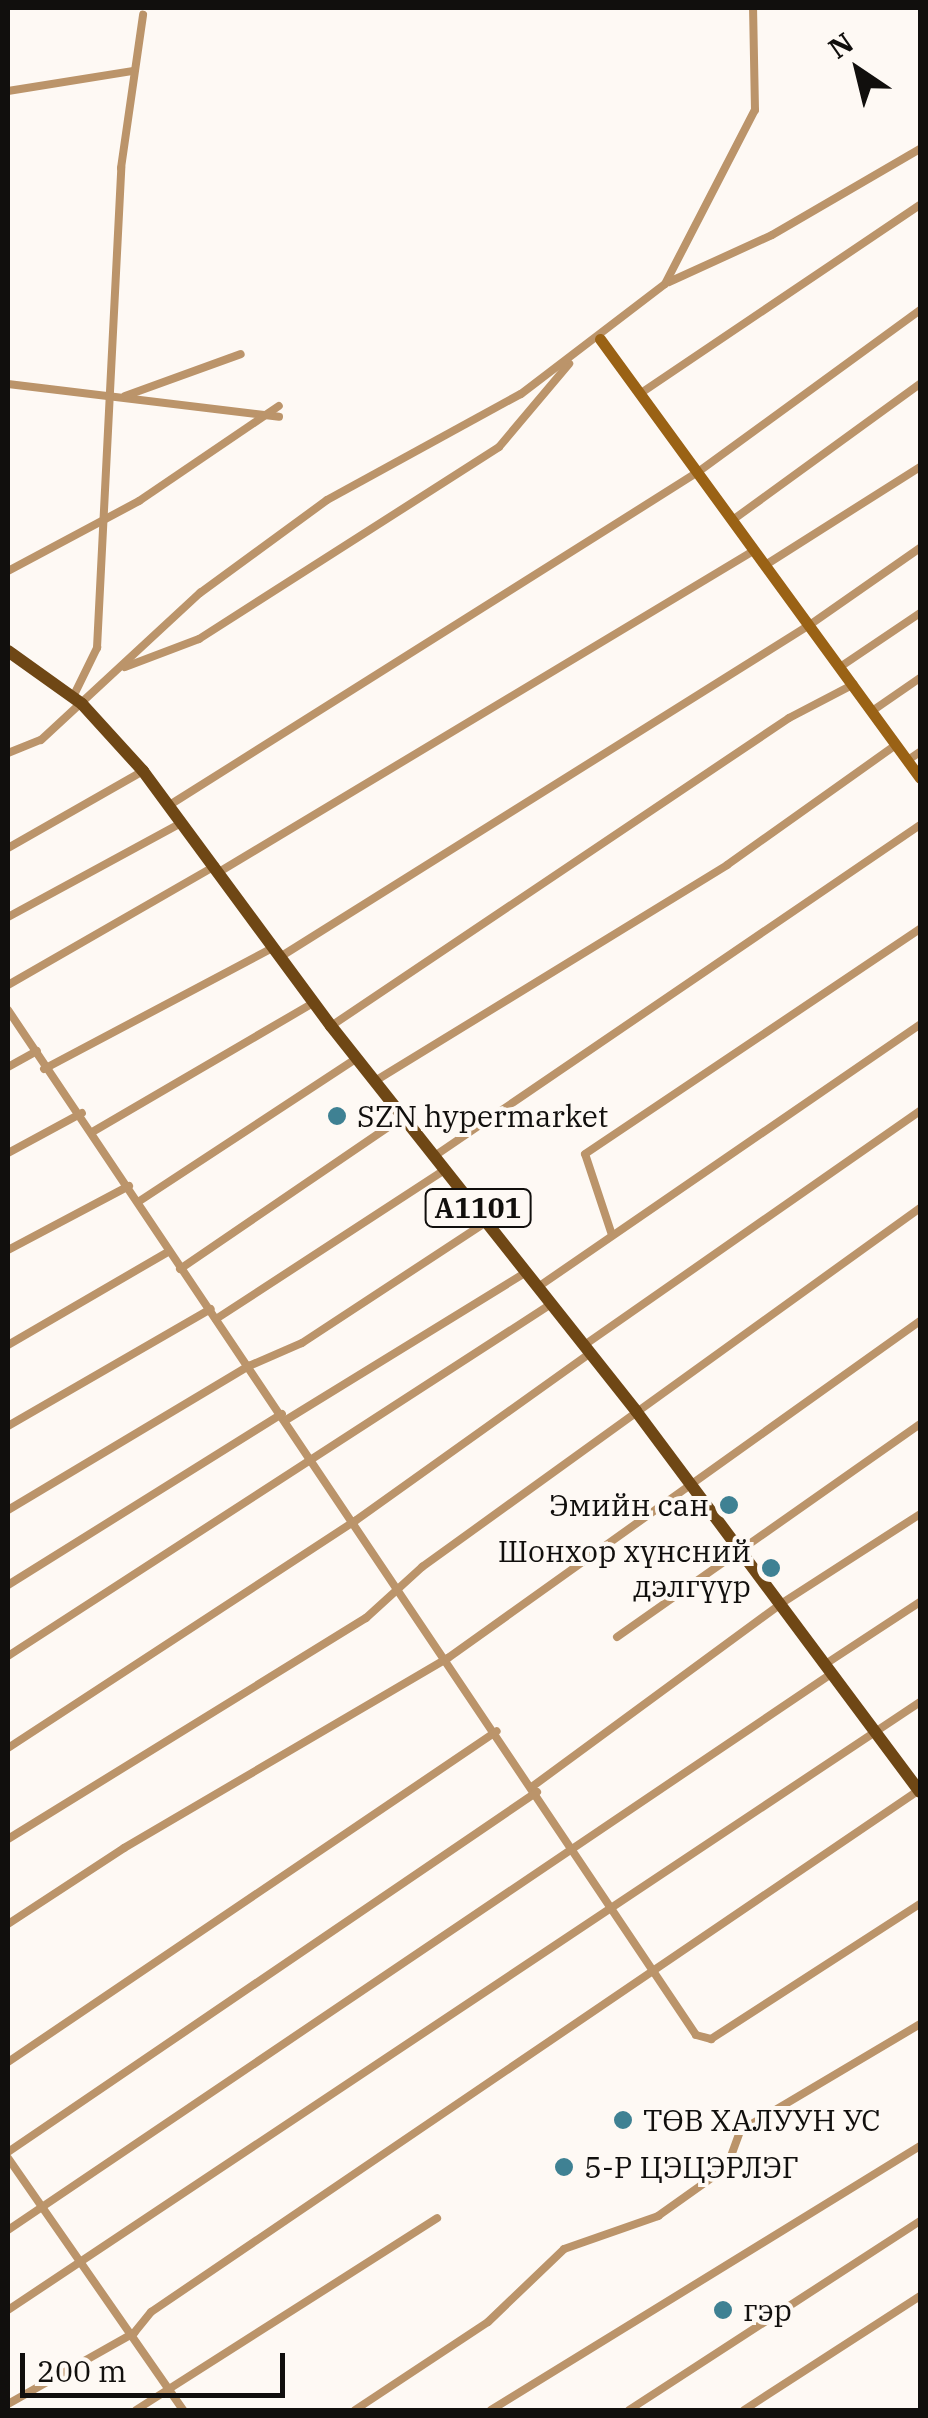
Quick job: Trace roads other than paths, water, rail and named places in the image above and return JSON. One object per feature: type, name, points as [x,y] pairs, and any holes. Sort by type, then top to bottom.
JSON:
[{"type":"main road","points":[[600,338],[875,708],[920,778]]},
{"type":"main road","name":"A1101","points":[[8,651],[78,700],[142,771],[313,1003],[636,1411],[920,1790]]},
{"type":"street","points":[[665,284],[756,110],[753,8]]},
{"type":"street","points":[[78,700],[98,648],[133,71],[143,15]]},
{"type":"street","points":[[8,91],[133,71]]},
{"type":"street","points":[[8,754],[41,740],[78,700],[116,671],[200,593],[326,500],[572,360],[665,284],[772,234],[920,149]]},
{"type":"street","points":[[640,392],[920,205]]},
{"type":"street","points":[[168,806],[698,472],[920,310]]},
{"type":"street","points":[[112,396],[241,354]]},
{"type":"street","points":[[116,671],[199,639],[499,446],[572,360]]},
{"type":"street","points":[[8,384],[278,418]]},
{"type":"street","points":[[734,518],[920,384]]},
{"type":"street","points":[[8,570],[107,516],[279,406]]},
{"type":"street","points":[[767,564],[920,466]]},
{"type":"street","points":[[44,1069],[277,952],[811,624],[920,548]]},
{"type":"street","points":[[8,986],[217,869],[757,549]]},
{"type":"street","points":[[843,665],[920,614]]},
{"type":"street","points":[[875,708],[920,678]]},
{"type":"street","points":[[331,1026],[789,718],[856,682]]},
{"type":"street","points":[[375,1081],[727,865],[898,744]]},
{"type":"street","points":[[908,760],[920,752]]},
{"type":"street","points":[[8,848],[142,771]]},
{"type":"street","points":[[8,917],[181,823]]},
{"type":"street","points":[[433,1156],[920,825]]},
{"type":"street","points":[[612,1234],[585,1154],[920,929]]},
{"type":"street","points":[[94,1131],[313,1003]]},
{"type":"street","points":[[8,1010],[44,1069],[82,1113],[168,1252],[211,1309],[536,1789],[696,2035],[711,2039],[920,1904]]},
{"type":"street","points":[[538,1286],[920,1024]]},
{"type":"street","points":[[8,1067],[37,1052]]},
{"type":"street","points":[[138,1202],[357,1059]]},
{"type":"street","points":[[8,1748],[354,1521],[920,1110]]},
{"type":"street","points":[[8,1154],[82,1113]]},
{"type":"street","points":[[180,1269],[403,1117]]},
{"type":"street","points":[[216,1318],[445,1170]]},
{"type":"street","points":[[8,1250],[129,1186]]},
{"type":"street","points":[[8,1839],[208,1719],[400,1590],[422,1566],[920,1208]]},
{"type":"street","points":[[8,1510],[249,1366],[302,1343],[488,1221]]},
{"type":"street","points":[[8,1345],[168,1252]]},
{"type":"street","points":[[8,1586],[526,1272]]},
{"type":"street","points":[[8,1656],[551,1304]]},
{"type":"street","points":[[8,1426],[211,1309]]},
{"type":"street","points":[[8,1924],[124,1848],[448,1658],[692,1488],[920,1321]]},
{"type":"street","points":[[617,1638],[736,1548],[920,1424]]},
{"type":"street","points":[[183,2410],[134,2333],[40,2209],[8,2155],[536,1789],[778,1605],[920,1514]]},
{"type":"street","points":[[8,2230],[574,1848],[920,1602]]},
{"type":"street","points":[[8,2310],[920,1702]]},
{"type":"street","points":[[8,2062],[497,1731]]},
{"type":"street","points":[[8,2404],[134,2333],[150,2312],[920,1790]]},
{"type":"street","points":[[356,2410],[488,2322],[564,2249],[658,2216],[727,2167],[740,2131],[920,2024]]},
{"type":"street","points":[[491,2410],[920,2146]]},
{"type":"street","points":[[136,2410],[437,2218]]},
{"type":"street","points":[[628,2410],[920,2221]]},
{"type":"street","points":[[744,2410],[920,2296]]},
{"type":"place","name":"SZN hypermarket","points":[[337,1116]]},
{"type":"place","name":"Эмийн сан","points":[[729,1505]]},
{"type":"place","name":"Шонхор хүнсний дэлгүүр","points":[[771,1568]]},
{"type":"place","name":"ТӨВ ХАЛУУН УС","points":[[623,2120]]},
{"type":"place","name":"5-Р ЦЭЦЭРЛЭГ","points":[[564,2167]]},
{"type":"place","name":"гэр","points":[[723,2310]]}]
